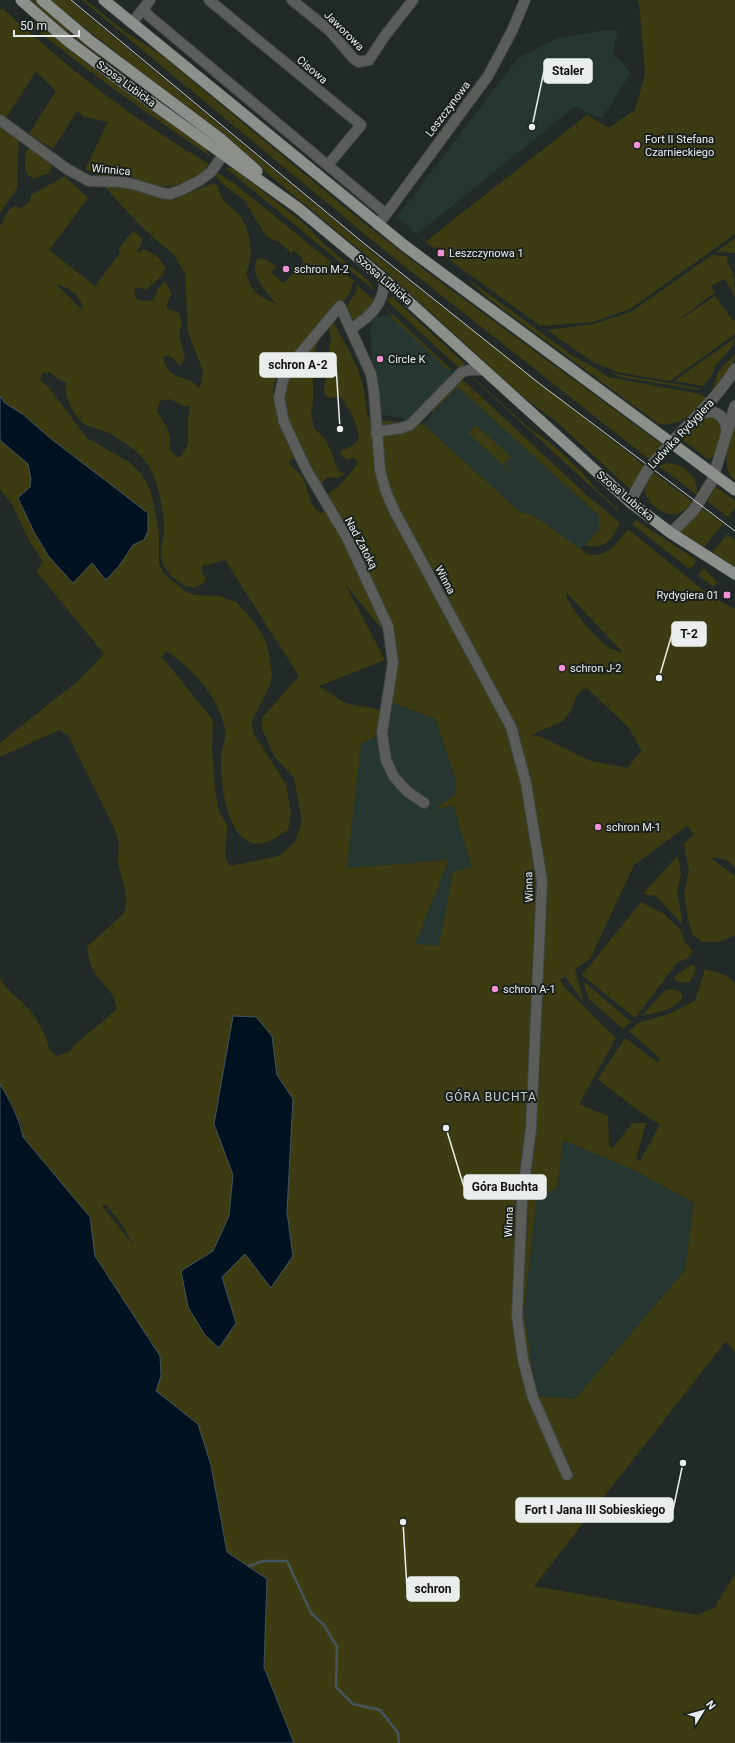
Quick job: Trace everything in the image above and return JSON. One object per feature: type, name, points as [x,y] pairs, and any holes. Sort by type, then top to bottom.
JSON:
[{"type":"main road","name":"Szosa Lubicka","points":[[21,0],[68,41],[298,208],[385,280],[630,502],[671,533],[735,574]]},
{"type":"main road","points":[[42,0],[89,40],[222,140],[298,208]]},
{"type":"main road","points":[[104,0],[378,225],[735,490]]},
{"type":"street","points":[[132,23],[150,0]]},
{"type":"street","name":"Cisowa","points":[[209,0],[361,125],[328,165]]},
{"type":"street","name":"Jaworowa","points":[[292,0],[330,31],[358,62],[369,60],[384,37],[413,0]]},
{"type":"street","name":"Leszczynowa","points":[[378,225],[488,76],[510,36],[525,0]]},
{"type":"street","points":[[143,9],[149,16],[386,214]]},
{"type":"street","name":"Winnica","points":[[0,120],[67,169],[89,181],[121,182],[162,193],[170,194],[199,181],[211,172],[223,155]]},
{"type":"street","points":[[351,329],[365,320],[376,308],[383,295],[385,280]]},
{"type":"street","name":"Winna","points":[[340,306],[372,379],[380,470],[386,492],[402,526],[511,727],[526,783],[542,881],[531,1128],[522,1200],[517,1316],[523,1360],[532,1398],[567,1475]]},
{"type":"street","name":"Nad Zatoką","points":[[340,306],[298,355],[283,380],[279,398],[284,422],[306,469],[346,536],[388,626],[393,663],[382,733],[386,760],[394,777],[408,792],[424,803]]},
{"type":"street","name":"Ludwika Rydygiera","points":[[630,502],[647,470],[716,396],[735,369]]},
{"type":"street","points":[[376,432],[410,425],[452,380],[462,372],[469,370],[484,370]]},
{"type":"street","points":[[671,533],[694,510],[709,487],[727,436],[735,406]]},
{"type":"street","points":[[697,415],[704,412],[717,413],[723,418],[726,425],[727,436]]},
{"type":"shaded area","points":[[29,0],[69,0],[377,256],[645,466],[630,489],[559,424],[521,395],[390,275],[214,129],[76,21],[67,31],[141,88],[61,30]]},
{"type":"shaded area","points":[[82,0],[86,0],[125,32],[160,54],[360,220],[435,278],[661,444],[650,460],[384,250]]},
{"type":"shaded area","name":"Fort II Stefana Czarnieckiego","points":[[637,0],[735,0],[735,234],[630,309],[593,322],[541,326],[444,256],[445,253],[438,247],[436,249],[425,242],[587,115],[609,128],[635,110],[645,75],[639,3]]},
{"type":"shaded area","points":[[2,8],[57,56],[115,102],[209,164],[198,175],[185,183],[160,186],[126,178],[126,187],[164,198],[197,190],[214,183],[218,187],[224,201],[242,219],[248,231],[251,253],[246,273],[256,293],[276,304],[257,277],[255,265],[257,259],[262,258],[277,266],[271,272],[283,283],[303,263],[302,258],[294,250],[291,253],[280,243],[266,236],[244,200],[221,183],[215,174],[216,172],[234,183],[354,281],[348,296],[329,310],[336,327],[353,358],[362,380],[368,417],[388,421],[423,424],[520,512],[536,517],[587,554],[594,555],[606,552],[615,545],[628,529],[699,587],[735,609],[735,868],[727,860],[713,857],[712,859],[735,876],[735,935],[719,942],[702,942],[693,935],[688,919],[684,894],[689,871],[684,844],[694,834],[687,826],[634,865],[590,959],[575,969],[584,1003],[565,976],[560,980],[565,988],[616,1038],[579,1104],[608,1116],[609,1146],[613,1148],[632,1123],[646,1123],[636,1159],[640,1161],[660,1125],[632,1106],[598,1079],[625,1038],[657,1062],[661,1059],[629,1031],[638,1023],[669,1014],[695,1001],[705,969],[725,975],[735,983],[735,1352],[726,1341],[534,1586],[697,1615],[714,1608],[735,1574],[735,1743],[294,1743],[264,1667],[267,1579],[227,1552],[211,1465],[198,1424],[156,1391],[161,1376],[160,1356],[95,1256],[90,1217],[23,1137],[21,1124],[13,1106],[0,1084],[0,978],[8,989],[32,1014],[43,1032],[49,1049],[56,1056],[69,1052],[77,1043],[116,1010],[114,998],[91,966],[87,947],[124,913],[126,906],[126,893],[119,867],[119,846],[116,832],[68,735],[59,730],[0,757],[0,743],[79,680],[104,654],[36,571],[43,562],[29,540],[12,504],[0,489],[0,226],[9,210],[15,206],[21,208],[30,201],[31,195],[65,176],[88,198],[49,250],[95,286],[120,253],[119,248],[133,231],[142,238],[142,243],[137,251],[139,253],[144,249],[156,255],[166,267],[162,276],[145,290],[139,287],[134,289],[136,298],[141,301],[153,300],[158,289],[165,281],[172,294],[166,308],[179,313],[182,322],[179,333],[185,359],[179,366],[173,358],[166,355],[163,357],[166,365],[169,371],[178,377],[189,380],[199,388],[201,385],[203,371],[188,332],[185,274],[175,256],[145,230],[118,202],[94,173],[85,169],[108,122],[84,117],[77,111],[53,149],[29,134],[56,91],[36,71],[6,118],[0,115],[0,10]],"holes":[[[56,284],[65,287],[76,295],[83,306],[81,309]],[[326,319],[331,337],[324,391],[325,395],[330,398],[339,396],[350,410],[355,421],[359,439],[352,446],[341,451],[340,455],[347,460],[354,458],[357,461],[357,465],[339,486],[328,494],[326,509],[321,513],[313,506],[303,479],[292,467],[289,460],[300,456],[319,488],[327,477],[338,478],[346,474],[340,472],[325,439],[314,428],[311,413],[313,403],[313,363],[320,334],[275,397],[273,392],[274,384],[278,377]],[[50,372],[55,377],[67,383],[66,394],[70,406],[82,422],[88,426],[106,432],[127,444],[145,461],[149,467],[160,495],[164,524],[161,558],[170,574],[185,586],[196,587],[204,583],[206,578],[202,573],[202,566],[225,560],[299,676],[262,718],[262,729],[275,757],[294,778],[302,821],[295,842],[279,856],[230,866],[225,858],[227,826],[218,809],[215,787],[212,751],[213,720],[162,657],[166,651],[175,657],[193,673],[208,690],[214,700],[225,727],[225,737],[221,755],[221,770],[228,813],[234,826],[242,836],[251,843],[263,843],[288,830],[291,814],[286,784],[253,733],[252,721],[270,685],[272,673],[267,644],[260,631],[246,612],[236,602],[219,596],[196,595],[186,592],[164,574],[159,564],[159,533],[153,500],[149,487],[140,472],[129,462],[87,438],[49,388],[40,379],[43,373]],[[170,399],[184,406],[190,406],[188,420],[188,445],[180,457],[176,457],[169,448],[169,433],[157,411],[160,401]],[[345,584],[390,639],[386,700],[435,719],[457,783],[455,795],[436,809],[453,805],[472,867],[453,872],[439,946],[415,944],[448,862],[439,823],[447,860],[347,868],[361,744],[382,733],[386,711],[345,703],[319,686],[385,660]],[[566,592],[623,653],[605,645],[575,611],[567,598]],[[587,688],[629,728],[642,751],[627,768],[591,761],[539,736],[531,736],[556,725],[565,719],[580,692]],[[233,1017],[256,1017],[272,1036],[277,1075],[293,1099],[287,1212],[293,1256],[245,1253],[222,1277],[236,1323],[181,1271],[213,1251],[229,1217],[233,1175],[214,1124]],[[563,1140],[636,1171],[694,1203],[685,1270],[575,1399],[536,1396],[524,1311],[537,1197],[557,1188]],[[101,1205],[106,1205],[121,1223],[134,1246]]]},
{"type":"shaded area","points":[[33,23],[48,32],[80,58],[205,147],[210,156],[142,109],[54,44],[33,27]]},
{"type":"shaded area","points":[[600,31],[618,31],[612,55],[619,59],[631,73],[602,118],[584,112],[576,106],[417,234],[397,217],[517,59],[557,38]]},
{"type":"shaded area","points":[[0,125],[19,136],[17,188],[0,213]]},
{"type":"shaded area","points":[[32,148],[48,160],[52,167],[49,173],[35,178],[28,175],[25,168],[25,155],[26,151]]},
{"type":"shaded area","points":[[226,168],[236,170],[307,226],[323,243],[370,282],[375,291]]},
{"type":"shaded area","points":[[735,238],[735,253],[716,252]]},
{"type":"shaded area","points":[[712,255],[727,256],[728,264],[734,274],[731,277],[732,278],[735,276],[735,297],[732,292],[733,291],[724,279],[711,286],[701,272],[715,292],[681,319],[715,296],[733,321],[735,319],[735,334],[670,381],[617,372],[593,362],[547,330],[594,324],[631,312]]},
{"type":"shaded area","points":[[468,279],[573,356],[608,377],[699,394],[707,398],[681,421],[659,424],[485,296]]},
{"type":"shaded area","points":[[357,285],[375,301],[360,318],[355,319],[350,317],[347,306],[358,289],[356,287]]},
{"type":"shaded area","points":[[391,296],[464,363],[464,367],[460,369],[387,301]]},
{"type":"shaded area","points":[[390,312],[452,370],[448,370],[392,318]]},
{"type":"shaded area","points":[[389,315],[453,374],[410,420],[380,414],[376,367],[372,358],[370,330],[374,317]]},
{"type":"shaded area","points":[[735,338],[732,347],[714,367],[713,373],[703,386],[674,381]]},
{"type":"shaded area","points":[[735,354],[733,365],[712,391],[718,372]]},
{"type":"shaded area","points":[[610,373],[698,388],[700,390],[621,377]]},
{"type":"shaded area","points":[[470,376],[527,426],[553,445],[581,471],[597,490],[617,508],[619,512]]},
{"type":"shaded area","points":[[462,379],[588,496],[620,523],[614,534],[607,542],[597,546],[585,545],[599,530],[599,516],[458,387],[432,413],[432,410]]},
{"type":"shaded area","points":[[458,386],[599,516],[599,530],[580,550],[536,517],[520,512],[423,424]]},
{"type":"shaded area","points":[[702,417],[716,417],[723,428],[715,454],[710,459],[706,458],[684,441],[683,438]]},
{"type":"shaded area","points":[[735,423],[735,481],[730,475],[728,468],[727,453]]},
{"type":"shaded area","points":[[476,425],[511,457],[504,464],[509,470],[508,473],[506,472],[508,470],[468,433]]},
{"type":"shaded area","points":[[667,463],[679,466],[693,477],[696,483],[697,495],[659,466]]},
{"type":"shaded area","points":[[653,472],[693,502],[689,507],[680,513],[671,514],[660,511],[655,507],[650,502],[645,492],[648,478]]},
{"type":"shaded area","points":[[716,487],[735,501],[735,508],[728,517],[707,501]]},
{"type":"shaded area","points":[[702,508],[723,524],[704,547],[680,532]]},
{"type":"shaded area","points":[[636,520],[695,559],[696,562],[692,567],[688,568],[632,524]]},
{"type":"shaded area","points":[[727,534],[735,540],[735,567],[713,552]]},
{"type":"shaded area","points":[[703,568],[717,582],[714,587],[698,576]]},
{"type":"shaded area","points":[[386,700],[435,719],[457,783],[455,795],[437,808],[453,805],[472,867],[453,872],[439,947],[415,944],[448,862],[447,855],[447,860],[347,868],[361,744],[382,733]]},
{"type":"shaded area","points":[[678,855],[681,874],[677,891],[683,925],[656,896],[643,894]]},
{"type":"shaded area","points":[[641,902],[664,914],[681,931],[685,942],[693,951],[688,958],[677,963],[635,1018],[582,975]]},
{"type":"shaded area","points":[[693,964],[696,969],[690,982],[682,983],[674,980],[676,975]]},
{"type":"shaded area","points":[[583,981],[631,1022],[623,1029],[589,999]]},
{"type":"shaded area","points":[[669,989],[681,993],[683,997],[680,1001],[665,1010],[642,1016],[663,992]]},
{"type":"shaded area","points":[[563,1140],[636,1171],[694,1203],[685,1270],[575,1399],[536,1396],[524,1311],[537,1197],[557,1188]]},
{"type":"water","points":[[0,396],[5,403],[24,415],[50,438],[148,513],[148,531],[144,540],[133,545],[119,566],[106,580],[92,563],[73,583],[49,557],[34,532],[18,498],[30,487],[31,479],[28,464],[0,440]]},
{"type":"water","points":[[233,1016],[256,1017],[272,1036],[277,1075],[293,1099],[287,1212],[293,1256],[271,1288],[245,1254],[222,1277],[236,1323],[219,1348],[205,1335],[188,1307],[181,1271],[213,1251],[229,1216],[233,1175],[214,1124]]},
{"type":"water","points":[[0,1084],[17,1116],[23,1137],[90,1217],[95,1256],[160,1356],[161,1376],[156,1391],[198,1424],[211,1465],[227,1552],[267,1579],[264,1667],[294,1743],[0,1743]]},
{"type":"waterway","points":[[249,1566],[263,1561],[287,1561],[311,1613],[324,1625],[337,1647],[336,1687],[353,1704],[380,1710],[398,1733],[399,1743]]},
{"type":"tram line","points":[[71,0],[361,241],[540,384],[735,531]]},
{"type":"place","name":"Staler","points":[[532,127]]},
{"type":"place","name":"Fort II Stefana Czarnieckiego","points":[[637,145]]},
{"type":"place","name":"Leszczynowa 1","points":[[441,253]]},
{"type":"place","name":"schron M-2","points":[[286,269]]},
{"type":"place","name":"Circle K","points":[[380,359]]},
{"type":"place","name":"schron A-2","points":[[340,429]]},
{"type":"place","name":"Rydygiera 01","points":[[727,595]]},
{"type":"place","name":"schron J-2","points":[[562,668]]},
{"type":"place","name":"T-2","points":[[659,678]]},
{"type":"place","name":"schron M-1","points":[[598,827]]},
{"type":"place","name":"schron A-1","points":[[495,989]]},
{"type":"place","name":"Góra Buchta","points":[[446,1128]]},
{"type":"place","name":"Fort I Jana III Sobieskiego","points":[[683,1463]]},
{"type":"place","name":"schron","points":[[403,1522]]},
{"type":"district","name":"GÓRA BUCHTA","points":[[491,1097]]}]
